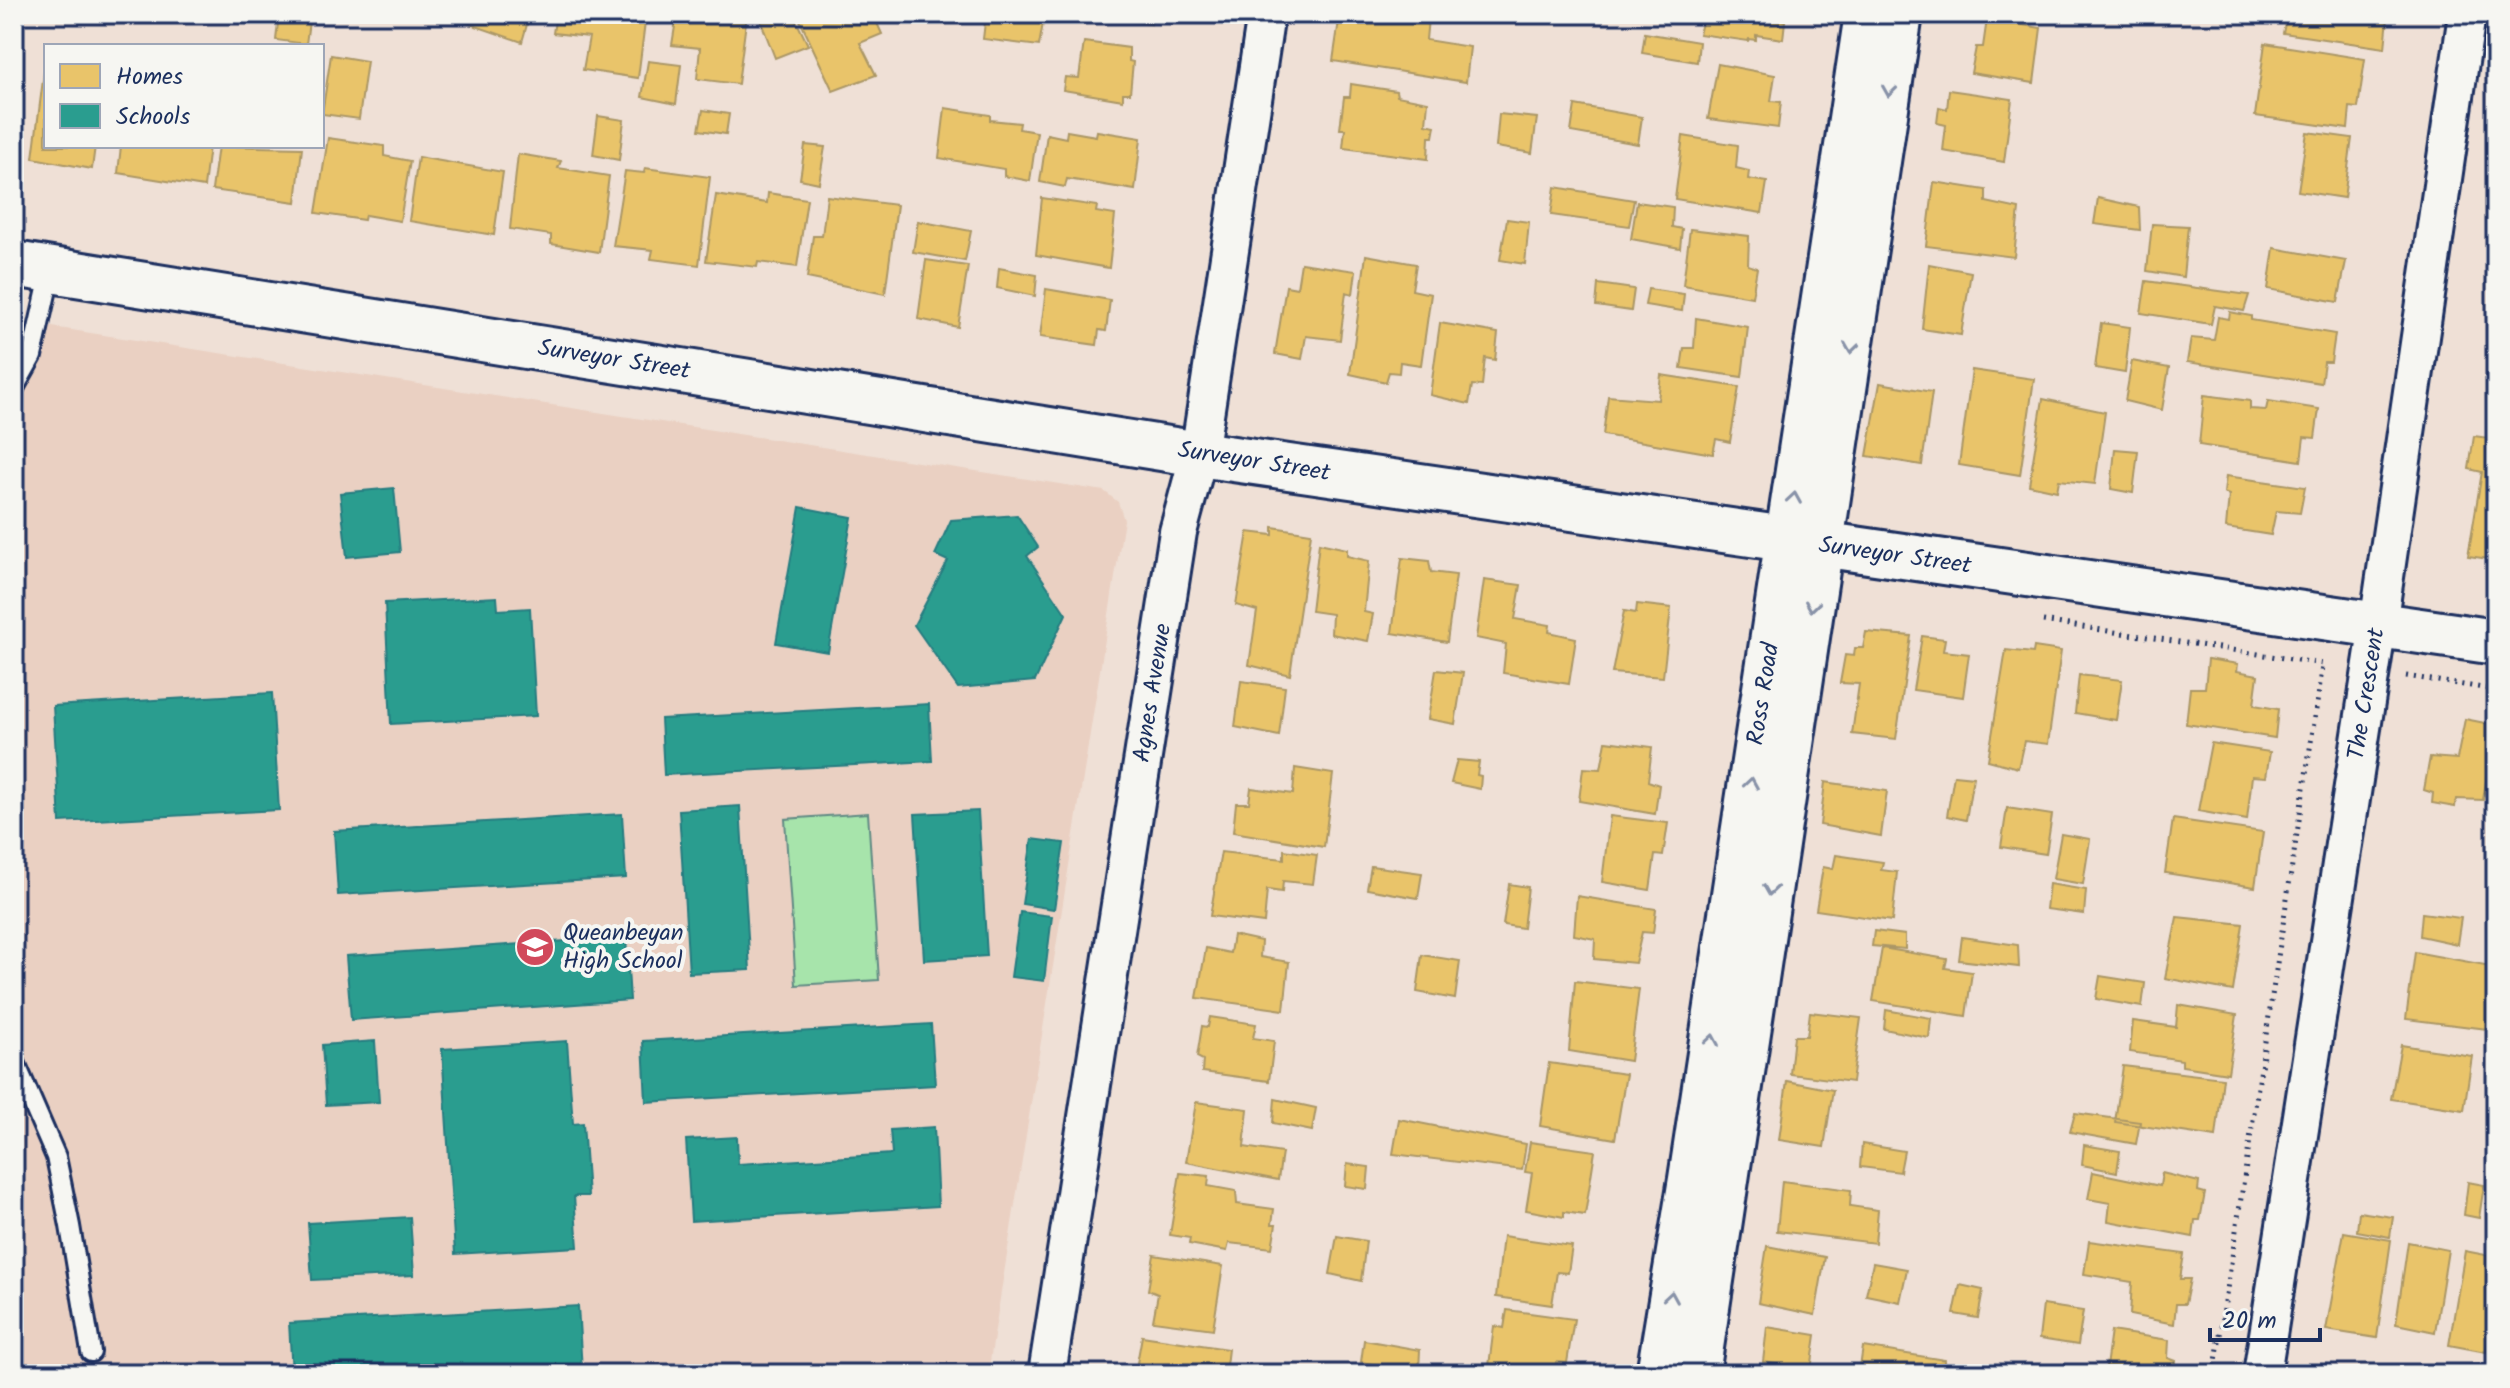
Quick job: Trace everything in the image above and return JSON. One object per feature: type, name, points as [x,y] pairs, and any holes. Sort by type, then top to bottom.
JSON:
[{"type":"street","name":"Agnes Avenue","points":[[1047,1374],[1178,532],[1199,454],[1266,14]]},
{"type":"street","name":"Ross Road","points":[[1697,1374],[1804,543],[1867,14]]},
{"type":"street","name":"Ross Road","points":[[1659,1374],[1691,1179],[1900,14]]},
{"type":"street","name":"The Crescent","points":[[2262,1374],[2378,625],[2467,14]]},
{"type":"street","name":"Surveyor Street","points":[[33,268],[1199,454],[2496,642]]},
{"type":"lane","points":[[14,388],[32,356],[33,268]]},
{"type":"lane","points":[[14,1060],[56,1157],[91,1352]]},
{"type":"path","points":[[2039,620],[2323,664],[2214,1374]]},
{"type":"shaded area","name":"Queanbeyan High School","points":[[14,321],[1104,491],[1118,502],[1124,520],[988,1374],[14,1374]]},
{"type":"green space","points":[[868,813],[879,980],[796,985],[785,819]]},
{"type":"building: Homes","points":[[279,14],[310,14],[306,44],[276,40]]},
{"type":"building: Homes","points":[[441,14],[530,14],[522,42]]},
{"type":"building: Homes","points":[[556,14],[646,14],[638,78],[583,70],[589,37],[553,33]]},
{"type":"building: Homes","points":[[677,14],[747,14],[738,84],[697,79],[700,48],[672,45]]},
{"type":"building: Homes","points":[[758,14],[793,14],[808,45],[775,58]]},
{"type":"building: Homes","points":[[797,14],[873,14],[882,34],[860,43],[876,75],[833,91]]},
{"type":"building: Homes","points":[[986,14],[1043,23],[1039,46],[983,39]]},
{"type":"building: Homes","points":[[1083,14],[1153,14],[1151,24]]},
{"type":"building: Homes","points":[[1340,14],[1401,14],[1428,18],[1426,40],[1470,47],[1466,82],[1333,61]]},
{"type":"building: Homes","points":[[1684,14],[1767,14],[1767,18],[1785,21],[1783,39],[1756,35],[1756,40],[1748,41],[1699,34],[1703,19],[1684,17]]},
{"type":"building: Homes","points":[[2287,14],[2382,14],[2382,17],[2388,18],[2385,48],[2283,33]]},
{"type":"building: Homes","points":[[1987,19],[2041,28],[2034,83],[1971,73],[1976,47],[1983,47]]},
{"type":"building: Homes","points":[[1645,33],[1699,42],[1697,62],[1642,53]]},
{"type":"building: Homes","points":[[1084,42],[1129,48],[1129,61],[1133,62],[1130,93],[1123,93],[1123,100],[1063,90],[1065,77],[1079,78]]},
{"type":"building: Homes","points":[[2265,43],[2365,59],[2358,108],[2350,107],[2348,129],[2255,116]]},
{"type":"building: Homes","points":[[331,55],[367,61],[359,119],[324,114]]},
{"type":"building: Homes","points":[[648,61],[681,65],[676,104],[642,97]]},
{"type":"building: Homes","points":[[1718,64],[1775,75],[1771,101],[1781,102],[1778,128],[1708,119]]},
{"type":"building: Homes","points":[[44,72],[44,148],[95,148],[92,169],[33,158]]},
{"type":"building: Homes","points":[[1351,84],[1396,91],[1397,96],[1428,102],[1426,124],[1435,126],[1433,137],[1429,137],[1428,159],[1343,148],[1345,129],[1340,129],[1344,97],[1350,97]]},
{"type":"building: Homes","points":[[1949,90],[2012,99],[2004,162],[1943,151],[1946,125],[1937,123],[1939,107],[1947,109]]},
{"type":"building: Homes","points":[[1575,105],[1642,117],[1638,144],[1571,132]]},
{"type":"building: Homes","points":[[945,108],[990,115],[990,120],[1020,123],[1019,129],[1037,132],[1030,181],[1004,176],[1004,169],[939,158]]},
{"type":"building: Homes","points":[[703,110],[729,114],[726,134],[699,130]]},
{"type":"building: Homes","points":[[1499,114],[1537,118],[1532,153],[1496,147]]},
{"type":"building: Homes","points":[[598,116],[624,120],[619,160],[593,155]]},
{"type":"building: Homes","points":[[1067,131],[1096,136],[1097,131],[1141,138],[1135,190],[1067,179],[1065,187],[1040,182],[1047,134],[1066,138]]},
{"type":"building: Homes","points":[[2307,132],[2352,138],[2344,198],[2298,191]]},
{"type":"building: Homes","points":[[1683,136],[1738,145],[1736,168],[1749,171],[1748,179],[1767,182],[1762,213],[1675,199]]},
{"type":"building: Homes","points":[[328,138],[384,146],[384,156],[410,161],[400,221],[365,215],[364,220],[316,213]]},
{"type":"building: Homes","points":[[805,145],[825,147],[819,183],[800,179]]},
{"type":"building: Homes","points":[[121,148],[209,148],[204,187],[118,173]]},
{"type":"building: Homes","points":[[218,148],[302,148],[296,202],[212,190]]},
{"type":"building: Homes","points":[[518,154],[561,161],[558,168],[609,176],[599,252],[551,244],[551,235],[510,229]]},
{"type":"building: Homes","points":[[418,157],[503,172],[494,235],[409,221]]},
{"type":"building: Homes","points":[[645,168],[710,177],[699,265],[651,259],[653,250],[613,246],[625,171],[644,173]]},
{"type":"building: Homes","points":[[1934,182],[1986,190],[1986,202],[2019,209],[2014,257],[1926,246]]},
{"type":"building: Homes","points":[[1555,187],[1634,200],[1629,226],[1551,215]]},
{"type":"building: Homes","points":[[768,193],[807,199],[797,267],[758,262],[757,267],[706,261],[716,195],[767,203]]},
{"type":"building: Homes","points":[[827,196],[897,205],[885,294],[807,278],[813,236],[822,236]]},
{"type":"building: Homes","points":[[1042,198],[1097,206],[1096,212],[1115,215],[1109,268],[1036,255]]},
{"type":"building: Homes","points":[[2098,198],[2139,207],[2140,230],[2094,224]]},
{"type":"building: Homes","points":[[1637,202],[1673,207],[1672,227],[1682,229],[1680,248],[1631,239]]},
{"type":"building: Homes","points":[[1507,219],[1529,222],[1525,264],[1500,260]]},
{"type":"building: Homes","points":[[918,221],[971,231],[965,261],[913,252]]},
{"type":"building: Homes","points":[[2152,224],[2188,226],[2183,277],[2147,271]]},
{"type":"building: Homes","points":[[1690,229],[1749,236],[1748,265],[1757,268],[1752,297],[1683,285]]},
{"type":"building: Homes","points":[[2274,248],[2346,261],[2338,302],[2268,289]]},
{"type":"building: Homes","points":[[1366,255],[1416,264],[1412,290],[1431,294],[1421,365],[1400,362],[1399,373],[1389,372],[1386,382],[1350,374]]},
{"type":"building: Homes","points":[[926,260],[968,266],[958,327],[918,319]]},
{"type":"building: Homes","points":[[1301,263],[1356,271],[1353,294],[1346,292],[1340,340],[1306,336],[1302,359],[1275,354],[1286,286],[1297,288]]},
{"type":"building: Homes","points":[[1929,264],[1971,272],[1961,335],[1922,329]]},
{"type":"building: Homes","points":[[999,268],[1037,275],[1035,296],[997,288]]},
{"type":"building: Homes","points":[[2146,281],[2249,295],[2244,311],[2215,306],[2211,324],[2141,313]]},
{"type":"building: Homes","points":[[1598,284],[1634,289],[1631,311],[1596,306]]},
{"type":"building: Homes","points":[[1046,289],[1110,300],[1106,331],[1099,330],[1097,345],[1040,337]]},
{"type":"building: Homes","points":[[1648,289],[1684,294],[1682,311],[1645,305]]},
{"type":"building: Homes","points":[[2230,312],[2251,316],[2251,320],[2335,334],[2331,362],[2324,362],[2321,383],[2187,362],[2191,338],[2214,340],[2218,317],[2229,319]]},
{"type":"building: Homes","points":[[1696,318],[1748,327],[1742,377],[1681,368],[1684,348],[1694,348]]},
{"type":"building: Homes","points":[[1440,323],[1498,333],[1495,360],[1485,358],[1482,386],[1472,385],[1469,404],[1430,395]]},
{"type":"building: Homes","points":[[2101,323],[2130,327],[2125,373],[2095,368]]},
{"type":"building: Homes","points":[[2132,361],[2169,368],[2162,410],[2125,401]]},
{"type":"building: Homes","points":[[1972,370],[2034,379],[2020,475],[1959,465]]},
{"type":"building: Homes","points":[[1661,375],[1739,387],[1730,442],[1716,439],[1713,454],[1603,435],[1608,396],[1658,400]]},
{"type":"building: Homes","points":[[1880,383],[1932,392],[1922,465],[1867,456]]},
{"type":"building: Homes","points":[[2204,395],[2250,401],[2250,409],[2266,410],[2268,401],[2319,409],[2315,438],[2304,437],[2301,461],[2199,445]]},
{"type":"building: Homes","points":[[2043,399],[2105,412],[2095,484],[2059,480],[2057,491],[2029,485]]},
{"type":"building: Homes","points":[[2474,436],[2496,439],[2496,560],[2468,556],[2482,472],[2469,469]]},
{"type":"building: Homes","points":[[2115,449],[2138,451],[2133,493],[2111,489]]},
{"type":"building: Homes","points":[[2226,476],[2305,487],[2300,513],[2276,511],[2271,535],[2226,528],[2229,495],[2224,493]]},
{"type":"building: Homes","points":[[1273,527],[1311,533],[1290,675],[1249,665],[1257,611],[1236,605],[1248,532],[1273,535]]},
{"type":"building: Homes","points":[[1319,543],[1347,549],[1347,556],[1369,561],[1364,612],[1373,614],[1368,641],[1331,634],[1332,614],[1311,611]]},
{"type":"building: Homes","points":[[1402,558],[1429,561],[1431,572],[1456,575],[1447,642],[1392,633]]},
{"type":"building: Homes","points":[[1484,580],[1521,585],[1515,619],[1550,625],[1549,632],[1576,638],[1569,684],[1503,673],[1506,644],[1476,638]]},
{"type":"building: Homes","points":[[1637,604],[1671,608],[1663,677],[1612,673],[1624,611],[1636,613]]},
{"type":"building: Homes","points":[[1866,632],[1911,636],[1896,739],[1852,734],[1859,684],[1840,683],[1845,655],[1854,656],[1855,648],[1863,648]]},
{"type":"building: Homes","points":[[1922,636],[1945,639],[1943,651],[1969,654],[1963,697],[1913,690]]},
{"type":"building: Homes","points":[[2034,647],[2061,651],[2048,744],[2024,741],[2018,768],[1988,760],[2006,650],[2033,653]]},
{"type":"building: Homes","points":[[2208,659],[2238,664],[2237,671],[2258,675],[2254,705],[2278,709],[2275,738],[2186,724],[2190,688],[2205,688]]},
{"type":"building: Homes","points":[[1436,670],[1463,673],[1455,724],[1428,719]]},
{"type":"building: Homes","points":[[2079,675],[2122,680],[2116,720],[2075,713]]},
{"type":"building: Homes","points":[[1241,681],[1285,687],[1279,736],[1235,727]]},
{"type":"building: Homes","points":[[2465,719],[2495,725],[2483,800],[2456,799],[2455,807],[2432,803],[2433,793],[2424,790],[2430,757],[2457,759]]},
{"type":"building: Homes","points":[[1606,741],[1652,747],[1648,781],[1659,785],[1655,814],[1579,801],[1583,768],[1601,769]]},
{"type":"building: Homes","points":[[2211,743],[2270,752],[2266,777],[2252,776],[2247,820],[2198,811]]},
{"type":"building: Homes","points":[[1457,760],[1479,762],[1477,775],[1481,776],[1480,789],[1451,783]]},
{"type":"building: Homes","points":[[1295,768],[1333,774],[1324,847],[1233,832],[1236,803],[1249,803],[1251,788],[1293,794]]},
{"type":"building: Homes","points":[[1954,775],[1973,777],[1966,820],[1947,816]]},
{"type":"building: Homes","points":[[1825,782],[1887,791],[1881,836],[1820,825]]},
{"type":"building: Homes","points":[[2007,808],[2052,815],[2046,854],[2001,847]]},
{"type":"building: Homes","points":[[1610,816],[1668,823],[1663,856],[1655,855],[1650,890],[1602,882]]},
{"type":"building: Homes","points":[[2173,819],[2263,832],[2255,887],[2165,873]]},
{"type":"building: Homes","points":[[2061,834],[2090,839],[2083,884],[2053,879]]},
{"type":"building: Homes","points":[[1284,850],[1317,855],[1313,884],[1283,881],[1282,892],[1267,890],[1264,923],[1210,916],[1221,852],[1284,859]]},
{"type":"building: Homes","points":[[1836,855],[1883,862],[1881,870],[1897,872],[1892,921],[1816,910],[1823,867],[1833,869]]},
{"type":"building: Homes","points":[[1371,866],[1422,873],[1418,898],[1367,889]]},
{"type":"building: Homes","points":[[1509,884],[1528,887],[1523,928],[1503,925]]},
{"type":"building: Homes","points":[[2049,884],[2086,890],[2084,914],[2046,909]]},
{"type":"building: Homes","points":[[1577,896],[1656,909],[1653,933],[1642,932],[1635,963],[1594,959],[1595,939],[1574,935]]},
{"type":"building: Homes","points":[[2422,913],[2461,918],[2457,944],[2420,936]]},
{"type":"building: Homes","points":[[2177,917],[2243,924],[2233,991],[2165,978]]},
{"type":"building: Homes","points":[[1874,931],[1905,935],[1905,949],[1872,946]]},
{"type":"building: Homes","points":[[1233,935],[1261,941],[1260,957],[1289,962],[1284,1010],[1197,998],[1206,948],[1230,953]]},
{"type":"building: Homes","points":[[1962,937],[2018,945],[2019,967],[1959,960]]},
{"type":"building: Homes","points":[[1882,948],[1947,959],[1945,968],[1972,972],[1966,1016],[1873,1001]]},
{"type":"building: Homes","points":[[2415,952],[2496,967],[2496,1030],[2406,1019]]},
{"type":"building: Homes","points":[[1422,955],[1460,961],[1455,999],[1417,992]]},
{"type":"building: Homes","points":[[2100,976],[2145,983],[2142,1007],[2096,999]]},
{"type":"building: Homes","points":[[1575,981],[1639,989],[1630,1061],[1569,1051]]},
{"type":"building: Homes","points":[[2178,1005],[2237,1015],[2228,1073],[2182,1066],[2182,1060],[2130,1052],[2133,1021],[2176,1027]]},
{"type":"building: Homes","points":[[1886,1010],[1931,1018],[1929,1038],[1884,1029]]},
{"type":"building: Homes","points":[[1810,1012],[1861,1018],[1852,1082],[1790,1074],[1794,1036],[1807,1036]]},
{"type":"building: Homes","points":[[1210,1017],[1256,1024],[1253,1038],[1274,1041],[1269,1081],[1202,1072],[1203,1060],[1197,1057],[1202,1026],[1208,1027]]},
{"type":"building: Homes","points":[[2401,1045],[2472,1056],[2464,1110],[2391,1099]]},
{"type":"building: Homes","points":[[1549,1063],[1626,1074],[1615,1139],[1540,1126]]},
{"type":"building: Homes","points":[[2123,1066],[2223,1078],[2216,1137],[2115,1122]]},
{"type":"building: Homes","points":[[1787,1081],[1833,1090],[1824,1147],[1779,1140]]},
{"type":"building: Homes","points":[[1275,1099],[1316,1108],[1312,1131],[1273,1123]]},
{"type":"building: Homes","points":[[1196,1102],[1248,1109],[1244,1147],[1282,1153],[1278,1180],[1186,1162]]},
{"type":"building: Homes","points":[[2075,1113],[2140,1122],[2136,1144],[2070,1132]]},
{"type":"building: Homes","points":[[1399,1119],[1526,1144],[1522,1170],[1393,1154]]},
{"type":"building: Homes","points":[[1530,1142],[1595,1151],[1585,1215],[1564,1212],[1564,1217],[1526,1210],[1532,1173],[1525,1172]]},
{"type":"building: Homes","points":[[1862,1144],[1904,1151],[1900,1172],[1860,1167]]},
{"type":"building: Homes","points":[[2084,1145],[2120,1151],[2117,1172],[2082,1165]]},
{"type":"building: Homes","points":[[1347,1164],[1369,1167],[1367,1189],[1345,1186]]},
{"type":"building: Homes","points":[[2093,1172],[2160,1186],[2162,1173],[2199,1182],[2198,1191],[2205,1193],[2200,1220],[2195,1220],[2193,1237],[2108,1221],[2110,1203],[2088,1199]]},
{"type":"building: Homes","points":[[1180,1173],[1209,1176],[1208,1186],[1236,1191],[1237,1204],[1274,1209],[1272,1224],[1276,1224],[1272,1248],[1229,1243],[1227,1251],[1189,1244],[1190,1238],[1170,1235]]},
{"type":"building: Homes","points":[[1782,1181],[1851,1190],[1850,1206],[1878,1210],[1875,1243],[1777,1231]]},
{"type":"building: Homes","points":[[2468,1182],[2484,1185],[2479,1218],[2464,1215]]},
{"type":"building: Homes","points":[[2359,1212],[2393,1217],[2390,1237],[2357,1231]]},
{"type":"building: Homes","points":[[2344,1232],[2391,1240],[2377,1338],[2326,1330]]},
{"type":"building: Homes","points":[[1337,1236],[1366,1241],[1361,1281],[1330,1274]]},
{"type":"building: Homes","points":[[1503,1236],[1572,1246],[1568,1273],[1557,1272],[1552,1305],[1496,1297]]},
{"type":"building: Homes","points":[[2089,1241],[2184,1254],[2180,1279],[2190,1279],[2185,1304],[2176,1304],[2174,1324],[2130,1315],[2132,1282],[2084,1274]]},
{"type":"building: Homes","points":[[2408,1242],[2448,1250],[2435,1332],[2396,1324]]},
{"type":"building: Homes","points":[[1767,1246],[1825,1257],[1815,1315],[1758,1303]]},
{"type":"building: Homes","points":[[2465,1251],[2496,1257],[2496,1286],[2486,1352],[2449,1345]]},
{"type":"building: Homes","points":[[1154,1255],[1223,1266],[1213,1329],[1153,1321],[1158,1294],[1148,1290]]},
{"type":"building: Homes","points":[[1873,1263],[1907,1269],[1900,1302],[1866,1295]]},
{"type":"building: Homes","points":[[1960,1285],[1983,1290],[1978,1318],[1954,1314]]},
{"type":"building: Homes","points":[[2043,1305],[2083,1311],[2078,1345],[2039,1339]]},
{"type":"building: Homes","points":[[1507,1310],[1574,1319],[1567,1363],[1557,1362],[1555,1374],[1488,1374],[1494,1326],[1504,1328]]},
{"type":"building: Homes","points":[[1767,1327],[1816,1335],[1811,1370],[1763,1362]]},
{"type":"building: Homes","points":[[2111,1331],[2169,1340],[2168,1358],[2176,1361],[2174,1374],[2105,1374]]},
{"type":"building: Homes","points":[[1142,1336],[1228,1349],[1225,1374],[1135,1374]]},
{"type":"building: Homes","points":[[1364,1340],[1420,1350],[1419,1372],[1361,1362]]},
{"type":"building: Homes","points":[[1863,1347],[1945,1360],[1944,1374],[1859,1374]]},
{"type":"building: Schools","points":[[394,488],[400,552],[347,557],[340,493]]},
{"type":"building: Schools","points":[[800,507],[852,517],[828,652],[776,643]]},
{"type":"building: Schools","points":[[1017,515],[1038,547],[1027,556],[1066,614],[1035,681],[958,688],[914,625],[948,561],[935,555],[951,520]]},
{"type":"building: Schools","points":[[497,597],[498,610],[530,608],[536,716],[391,724],[385,603]]},
{"type":"building: Schools","points":[[272,693],[279,810],[60,822],[53,706]]},
{"type":"building: Schools","points":[[929,704],[932,761],[664,775],[661,719]]},
{"type":"building: Schools","points":[[740,806],[750,970],[689,973],[679,810]]},
{"type":"building: Schools","points":[[978,811],[987,956],[924,960],[915,814]]},
{"type":"building: Schools","points":[[622,814],[626,878],[338,895],[334,831]]},
{"type":"building: Schools","points":[[1032,839],[1064,843],[1054,909],[1022,904]]},
{"type":"building: Schools","points":[[1020,912],[1052,916],[1044,981],[1011,977]]},
{"type":"building: Schools","points":[[626,937],[630,1000],[351,1020],[346,956]]},
{"type":"building: Schools","points":[[931,1024],[935,1085],[646,1102],[643,1041]]},
{"type":"building: Schools","points":[[375,1041],[379,1102],[326,1105],[322,1045]]},
{"type":"building: Schools","points":[[567,1041],[573,1124],[583,1123],[588,1196],[574,1196],[578,1247],[455,1254],[442,1049]]},
{"type":"building: Schools","points":[[934,1127],[938,1206],[691,1221],[686,1140],[737,1137],[738,1164],[892,1154],[890,1130]]},
{"type":"building: Schools","points":[[410,1217],[414,1275],[312,1280],[308,1223]]},
{"type":"building: Schools","points":[[578,1306],[582,1370],[524,1374],[292,1374],[289,1323]]},
{"type":"place","name":"Queanbeyan High School","points":[[535,947]]}]
